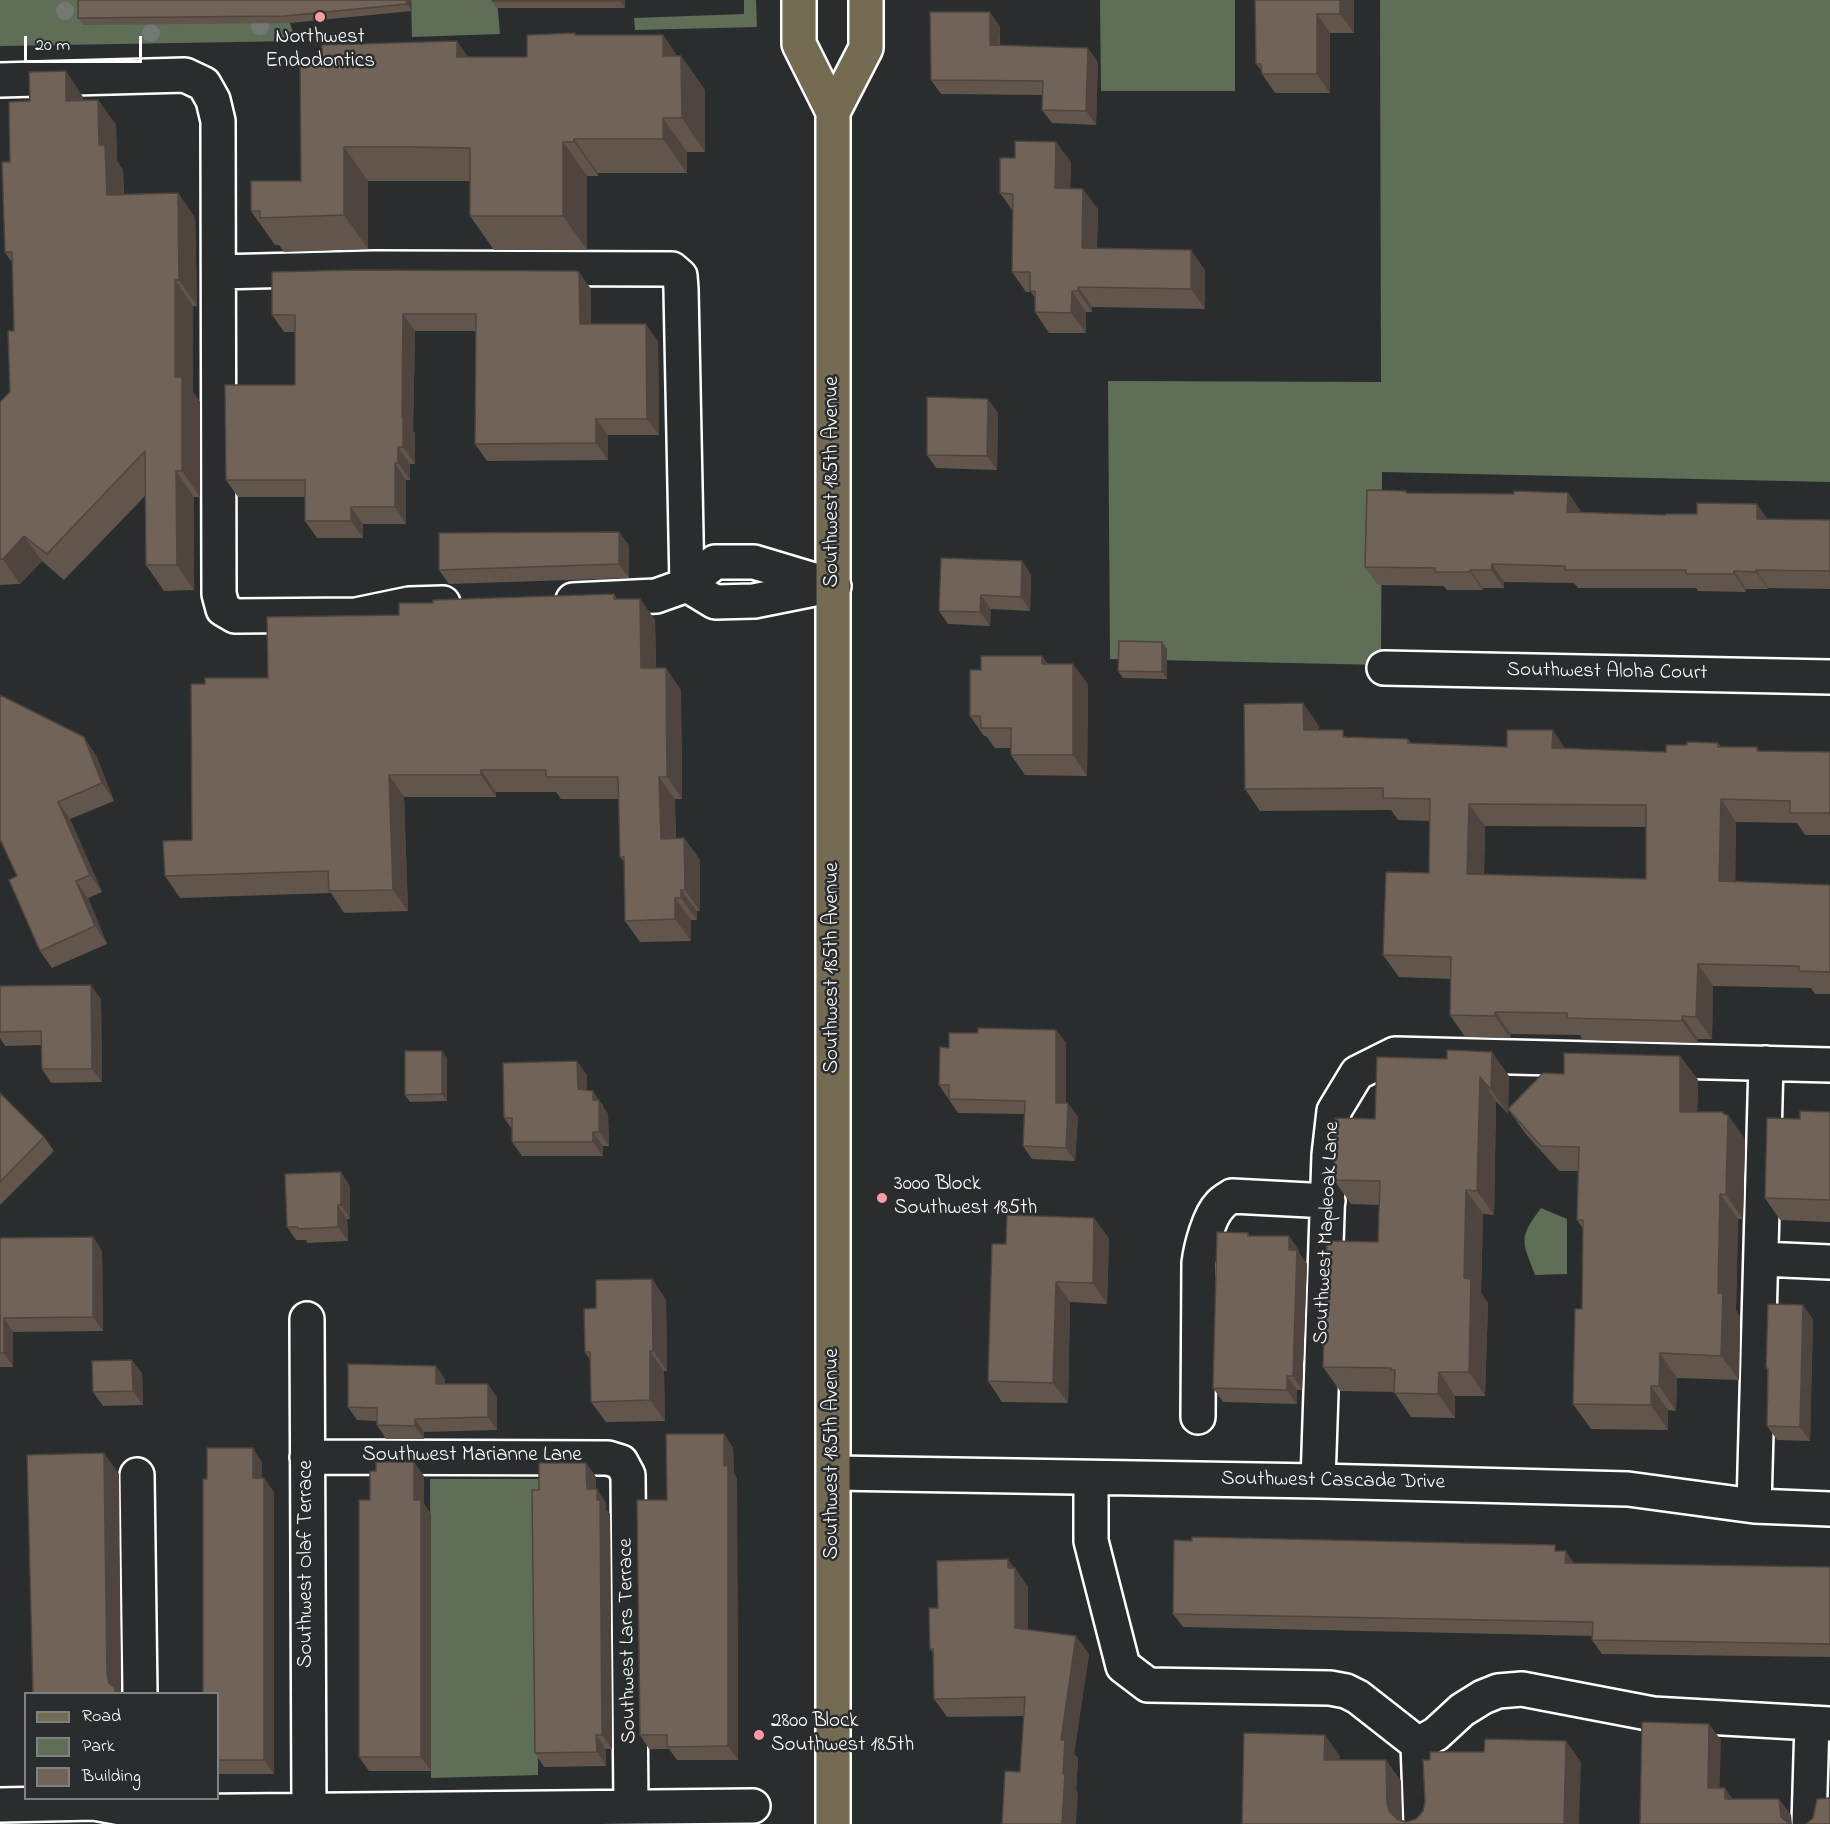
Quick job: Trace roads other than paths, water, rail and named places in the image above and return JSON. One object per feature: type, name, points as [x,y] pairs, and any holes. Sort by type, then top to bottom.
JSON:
[{"type":"main road","name":"Southwest 185th Avenue","points":[[799,0],[800,44],[833,112],[833,1824]]},
{"type":"main road","name":"Southwest 185th Avenue","points":[[833,112],[866,48],[866,0]]},
{"type":"street","points":[[0,80],[185,75],[204,84],[213,100],[218,121],[219,594],[223,609],[235,616],[356,615],[409,604],[468,603]]},
{"type":"street","points":[[219,272],[386,268],[672,269],[680,276],[681,289],[687,585]]},
{"type":"street","points":[[540,601],[656,596],[687,585],[715,562],[754,562],[834,585]]},
{"type":"street","name":"Southwest Aloha Court","points":[[1384,668],[1830,677]]},
{"type":"street","name":"Southwest Mapleoak Lane","points":[[1318,1481],[1329,1155],[1334,1111],[1357,1073],[1395,1054],[1830,1065]]},
{"type":"street","points":[[1754,1506],[1766,1063]]},
{"type":"street","points":[[1198,1417],[1200,1257],[1207,1231],[1219,1206],[1232,1196],[1328,1201]]},
{"type":"street","points":[[1761,1259],[1830,1262]]},
{"type":"street","name":"Southwest Olaf Terrace","points":[[307,1319],[309,1810]]},
{"type":"street","name":"Southwest Marianne Lane","points":[[307,1457],[608,1458],[621,1462],[628,1475]]},
{"type":"street","name":"Southwest Cascade Drive","points":[[834,1473],[1628,1489],[1754,1506],[1830,1509]]},
{"type":"street","points":[[137,1475],[140,1692]]},
{"type":"street","name":"Southwest Lars Terrace","points":[[628,1475],[631,1806]]},
{"type":"street","points":[[1091,1478],[1091,1540],[1123,1666],[1148,1685],[1330,1688],[1358,1696],[1418,1744],[1421,1824]]},
{"type":"street","points":[[1418,1744],[1436,1734],[1462,1710],[1483,1697],[1498,1691],[1522,1689],[1653,1714],[1821,1724],[1809,1824]]},
{"type":"street","points":[[0,1805],[94,1814],[142,1805],[441,1817],[631,1806],[753,1806]]},
{"type":"place","name":"Northwest Endodontics","points":[[320,17]]},
{"type":"place","name":"3000 Block Southwest 185th","points":[[882,1198]]},
{"type":"place","name":"2800 Block Southwest 185th","points":[[759,1735]]}]
